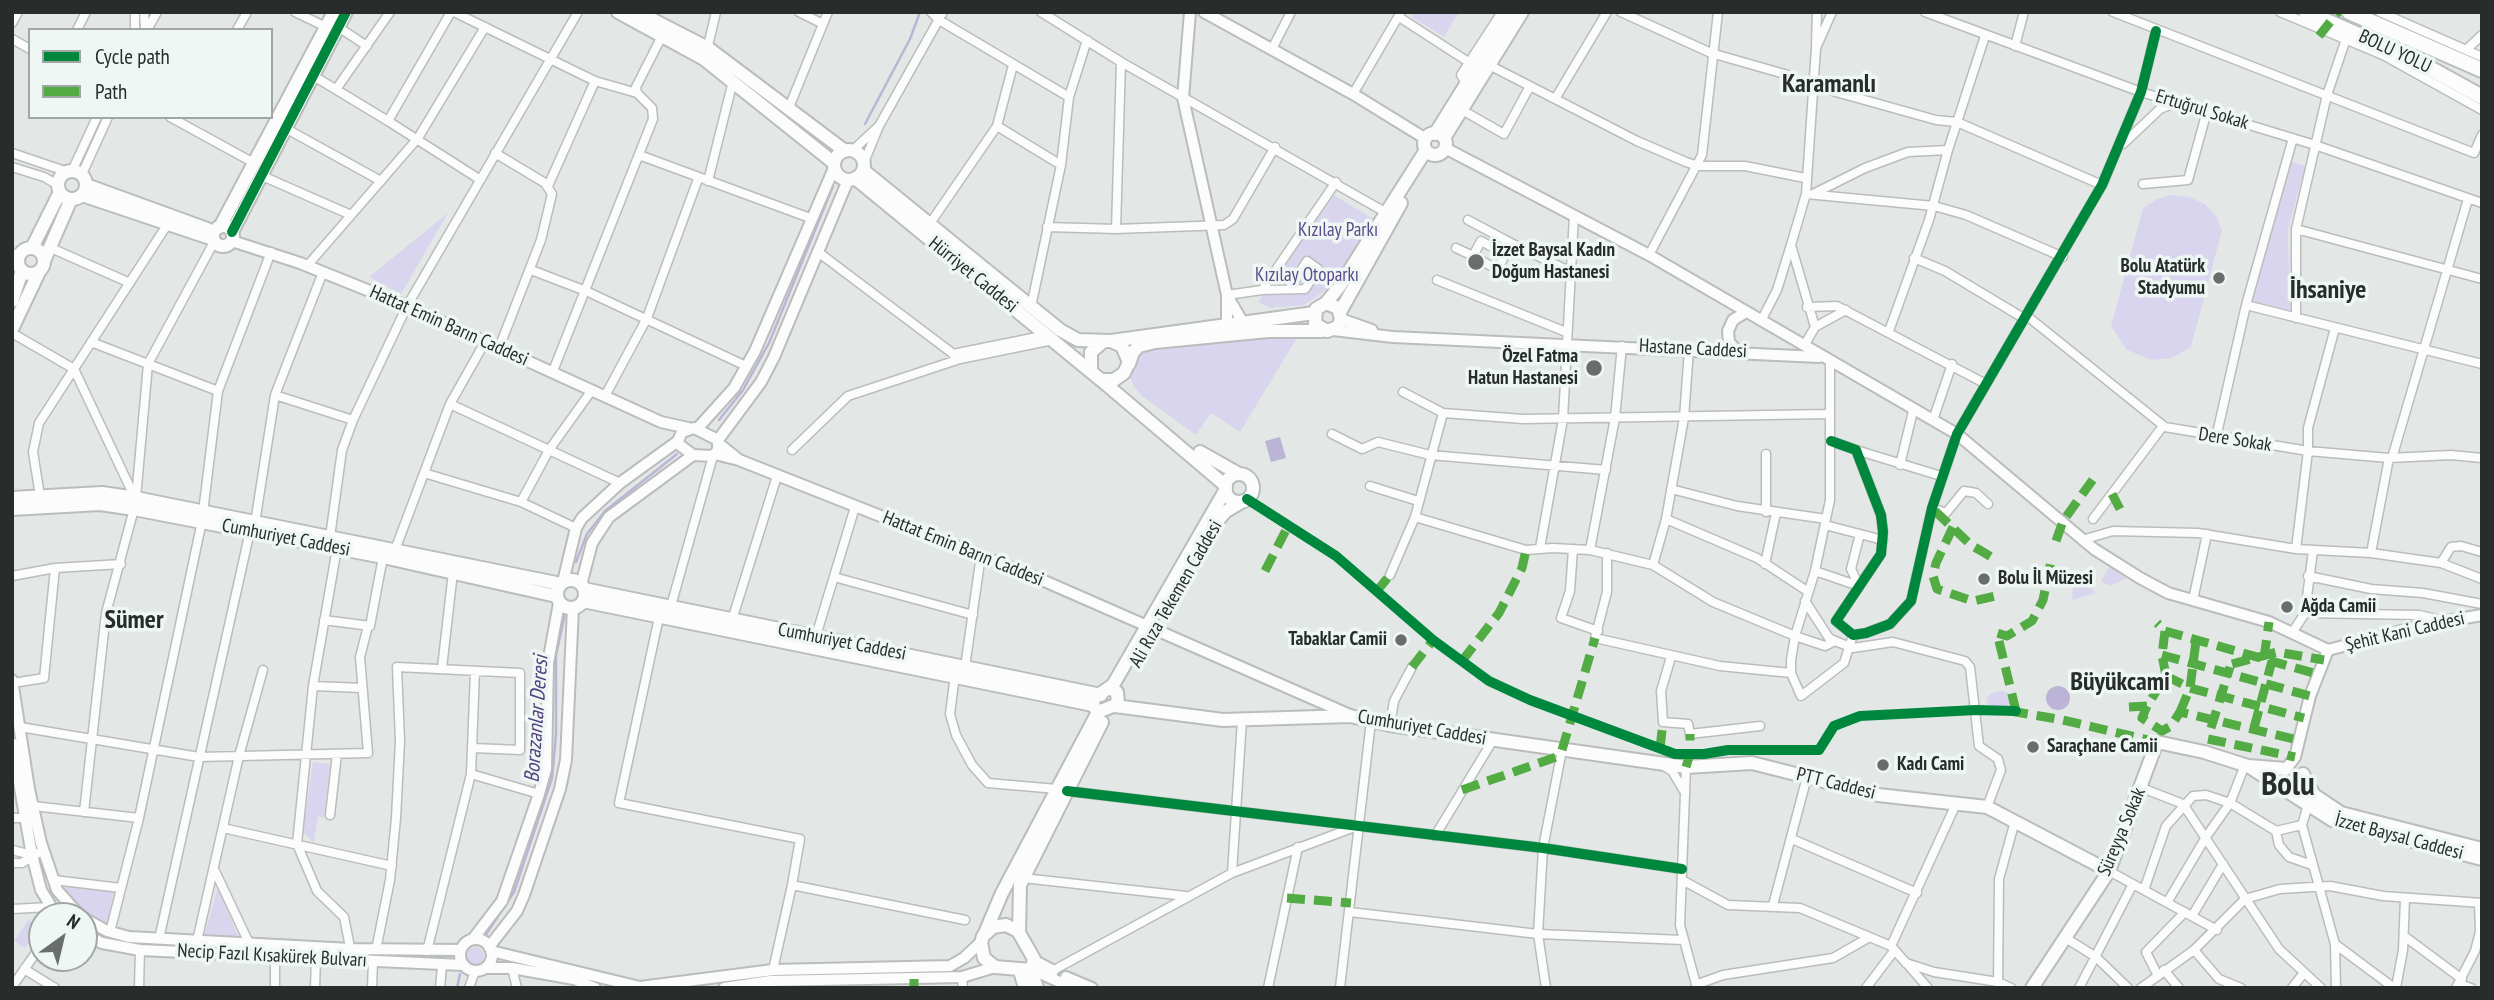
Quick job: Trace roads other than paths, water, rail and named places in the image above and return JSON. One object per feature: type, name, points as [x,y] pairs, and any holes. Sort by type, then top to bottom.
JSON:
[{"type":"highway","name":"BOLU YOLU","points":[[2306,12],[2413,58],[2482,97]]},
{"type":"highway","points":[[2348,12],[2482,70]]},
{"type":"main road","points":[[72,184],[215,235],[222,247],[232,236],[312,75],[332,27],[334,12]]},
{"type":"main road","points":[[215,235],[332,27],[346,12]]},
{"type":"main road","points":[[618,12],[706,54],[733,82],[834,166],[839,176],[857,173]]},
{"type":"main road","points":[[480,970],[491,960],[490,949],[517,911],[560,789],[566,760],[580,596],[592,543],[609,517],[693,455],[716,448],[761,382],[818,252],[857,173],[860,156],[848,151],[706,54],[638,12]]},
{"type":"main road","points":[[1189,12],[1183,98],[1227,295],[1227,323]]},
{"type":"main road","points":[[1204,12],[1353,94],[1435,144],[1649,255],[1826,359]]},
{"type":"main road","points":[[1511,12],[1467,85],[1435,144],[1388,224],[1341,316],[1328,330],[1315,324],[1314,313],[1318,306],[1326,303],[1344,280],[1385,212],[1435,144],[1462,110],[1522,12]]},
{"type":"main road","points":[[595,988],[574,979],[512,968],[480,970],[463,965],[460,950],[465,943],[473,939],[502,901],[540,794],[546,769],[548,663],[560,591],[576,528],[593,506],[620,482],[693,429],[734,388],[834,166],[848,151]]},
{"type":"main road","name":"Hürriyet Caddesi","points":[[857,173],[1078,340],[1108,341]]},
{"type":"main road","name":"Hürriyet Caddesi","points":[[857,173],[1226,487]]},
{"type":"main road","points":[[72,184],[167,225],[215,235]]},
{"type":"main road","points":[[12,331],[51,248],[72,184]]},
{"type":"main road","points":[[12,301],[18,261],[22,252],[72,184]]},
{"type":"main road","points":[[215,235],[226,226],[232,236]]},
{"type":"main road","name":"Hattat Emin Barın Caddesi","points":[[232,236],[407,306],[661,422]]},
{"type":"main road","points":[[22,252],[40,251],[42,266]]},
{"type":"main road","points":[[18,269],[32,275],[42,266]]},
{"type":"main road","points":[[1227,295],[1242,321]]},
{"type":"main road","points":[[1326,303],[1334,305],[1341,316]]},
{"type":"main road","points":[[1737,351],[1729,342],[1728,331],[1733,320],[1746,312]]},
{"type":"main road","points":[[1091,372],[1091,352],[1108,341],[1314,313]]},
{"type":"main road","name":"Hastane Caddesi","points":[[1341,316],[1372,330],[1409,337]]},
{"type":"main road","name":"Hastane Caddesi","points":[[1126,370],[1133,352],[1155,342],[1268,331],[1328,330],[1409,337],[1737,351],[1826,359],[1957,434],[2082,540],[2168,593],[2269,622],[2328,650]]},
{"type":"main road","points":[[1108,341],[1126,350],[1125,385],[1133,397],[1206,456],[1247,477],[1253,486],[1250,497],[1243,501],[1231,499],[1226,487],[1231,477],[1240,474]]},
{"type":"main road","points":[[1790,355],[1804,346]]},
{"type":"main road","points":[[1101,380],[1114,380],[1126,370]]},
{"type":"main road","points":[[661,422],[693,429],[716,448]]},
{"type":"main road","points":[[661,422],[678,439],[680,447],[693,455]]},
{"type":"main road","name":"Hattat Emin Barın Caddesi","points":[[716,448],[855,507],[981,555],[1350,716]]},
{"type":"main road","name":"Ali Rıza Tekemen Caddesi","points":[[1151,628],[1226,487]]},
{"type":"main road","name":"Cumhuriyet Caddesi","points":[[12,498],[102,494],[135,504],[253,527],[396,550],[560,591]]},
{"type":"main road","name":"Ali Rıza Tekemen Caddesi","points":[[1019,933],[1017,901],[1023,878],[1106,701],[1214,522],[1243,501]]},
{"type":"main road","name":"Cumhuriyet Caddesi","points":[[12,509],[135,504]]},
{"type":"main road","name":"Cumhuriyet Caddesi","points":[[334,542],[383,557],[560,591]]},
{"type":"main road","points":[[560,591],[573,580],[580,596]]},
{"type":"main road","points":[[560,591],[580,596]]},
{"type":"main road","name":"Cumhuriyet Caddesi","points":[[580,596],[671,606],[816,636],[960,671]]},
{"type":"main road","name":"Cumhuriyet Caddesi","points":[[580,596],[659,617],[960,671],[1106,701],[1242,720],[1350,716],[1390,725],[1686,767]]},
{"type":"main road","name":"Şehit Kani Caddesi","points":[[2328,650],[2443,621],[2482,615]]},
{"type":"main road","points":[[2295,757],[2305,781],[2301,789],[2294,793],[2286,791],[2280,782],[2295,757],[2316,674],[2328,650]]},
{"type":"main road","name":"Necip Fazıl Kısakürek Bulvarı","points":[[12,681],[43,850],[57,890],[68,902]]},
{"type":"main road","name":"İzzet Baysal Caddesi","points":[[2157,742],[2204,752],[2246,766],[2332,820],[2351,827],[2482,859]]},
{"type":"main road","name":"Süreyya Sokak","points":[[2032,988],[2109,871],[2157,742]]},
{"type":"main road","points":[[13,748],[18,818],[49,902]]},
{"type":"main road","name":"PTT Caddesi","points":[[1686,767],[1752,763],[1878,795],[1987,807]]},
{"type":"main road","name":"İzzet Baysal Caddesi","points":[[2246,766],[2286,769]]},
{"type":"main road","points":[[2286,769],[2297,769],[2303,774]]},
{"type":"main road","name":"İzzet Baysal Caddesi","points":[[2303,774],[2314,795],[2341,813],[2482,849]]},
{"type":"main road","name":"Ali Rıza Tekemen Caddesi","points":[[983,937],[1002,893],[1062,790]]},
{"type":"main road","points":[[1987,807],[2109,871]]},
{"type":"main road","points":[[473,939],[482,941],[490,949],[640,988],[773,970],[950,966],[964,958],[983,937],[999,925],[1012,927],[1019,933],[1037,988]]},
{"type":"main road","name":"Necip Fazıl Kısakürek Bulvarı","points":[[98,926],[110,932],[159,939],[249,943],[375,955],[442,966],[463,965]]},
{"type":"main road","points":[[983,937],[984,958],[995,967]]},
{"type":"main road","name":"Necip Fazıl Kısakürek Bulvarı","points":[[98,941],[140,950],[316,957],[351,954]]},
{"type":"main road","name":"Necip Fazıl Kısakürek Bulvarı","points":[[375,955],[460,950]]},
{"type":"main road","points":[[724,988],[771,981],[839,984],[962,982],[995,967],[1029,967],[1052,971],[1092,988]]},
{"type":"main road","points":[[1025,988],[1029,967]]},
{"type":"main road","points":[[1029,967],[1073,988]]},
{"type":"street","points":[[12,23],[18,12]]},
{"type":"street","points":[[78,28],[86,12]]},
{"type":"street","points":[[147,28],[157,12]]},
{"type":"street","points":[[238,28],[247,12]]},
{"type":"street","points":[[295,12],[332,27],[367,47]]},
{"type":"street","points":[[337,88],[390,12]]},
{"type":"street","points":[[388,121],[452,12],[595,81],[637,93],[652,108],[653,113],[639,155],[553,372]]},
{"type":"street","points":[[351,954],[344,917],[317,891],[297,844],[313,686],[334,542],[342,450],[353,420],[407,306],[578,12]]},
{"type":"street","points":[[706,54],[716,12]]},
{"type":"street","points":[[799,12],[823,24]]},
{"type":"street","points":[[788,110],[828,12]]},
{"type":"street","points":[[931,12],[1013,65],[1069,97]]},
{"type":"street","points":[[1041,12],[1121,62],[1385,212]]},
{"type":"street","points":[[1272,49],[1291,12]]},
{"type":"street","points":[[1467,85],[1461,75],[1502,12]]},
{"type":"street","points":[[1555,99],[1606,12]]},
{"type":"street","points":[[1621,12],[1712,53],[1788,75]]},
{"type":"street","points":[[1649,255],[1698,166],[1718,12]]},
{"type":"street","points":[[1761,321],[1777,290],[1810,194],[1805,178],[1817,12]]},
{"type":"street","points":[[1816,48],[1832,12]]},
{"type":"street","name":"Ertuğrul Sokak","points":[[1925,12],[2141,92],[2315,145],[2482,203]]},
{"type":"street","points":[[2015,46],[2025,12]]},
{"type":"street","points":[[2113,12],[2473,153],[2482,135]]},
{"type":"street","points":[[2280,12],[2409,68],[2482,110]]},
{"type":"street","points":[[2380,12],[2467,48],[2482,57]]},
{"type":"street","points":[[1353,94],[1400,15],[1471,63]]},
{"type":"street","points":[[857,173],[879,126],[941,16]]},
{"type":"street","points":[[307,266],[418,138],[485,27]]},
{"type":"street","points":[[1853,635],[1890,624],[1912,601],[1932,508],[1957,434],[1984,383],[2063,257],[2102,185],[2141,92],[2156,31]]},
{"type":"street","points":[[637,93],[638,79],[663,34]]},
{"type":"street","points":[[2467,48],[2482,34]]},
{"type":"street","points":[[1889,331],[1934,206],[1948,149],[1985,36]]},
{"type":"street","points":[[12,39],[28,48]]},
{"type":"street","points":[[2296,317],[2296,229],[2327,95],[2346,39]]},
{"type":"street","points":[[1031,307],[1061,164],[1069,97],[1087,40]]},
{"type":"street","points":[[1116,229],[1121,62]]},
{"type":"street","points":[[929,225],[997,126],[1013,65]]},
{"type":"street","points":[[1489,65],[1637,141],[1698,166],[1745,166],[1805,178]]},
{"type":"street","points":[[312,75],[418,138],[479,179]]},
{"type":"street","points":[[548,186],[595,81]]},
{"type":"street","points":[[708,181],[733,82]]},
{"type":"street","points":[[1811,85],[1936,120],[1957,122],[2102,185]]},
{"type":"street","points":[[1462,110],[1504,134],[1530,86]]},
{"type":"street","points":[[2118,148],[2160,108],[2177,102]]},
{"type":"street","points":[[2143,184],[2188,180],[2207,111]]},
{"type":"street","points":[[72,184],[96,119]]},
{"type":"street","points":[[72,184],[107,119]]},
{"type":"street","points":[[174,119],[254,163]]},
{"type":"street","points":[[186,126],[190,119]]},
{"type":"street","points":[[848,151],[879,126]]},
{"type":"street","points":[[997,126],[1061,164]]},
{"type":"street","points":[[285,128],[381,181]]},
{"type":"street","points":[[2216,438],[2246,305],[2293,138]]},
{"type":"street","points":[[1047,227],[1116,229],[1224,225],[1233,219],[1275,148]]},
{"type":"street","points":[[1810,194],[1864,168],[1908,152],[1948,149]]},
{"type":"street","points":[[12,153],[72,184]]},
{"type":"street","points":[[495,153],[548,186],[552,194],[550,214],[531,270],[499,348]]},
{"type":"street","points":[[639,155],[698,179],[810,218]]},
{"type":"street","points":[[12,167],[72,184]]},
{"type":"street","points":[[260,175],[351,215]]},
{"type":"street","points":[[605,396],[647,318],[698,179]]},
{"type":"street","points":[[1262,290],[1336,182]]},
{"type":"street","points":[[1810,194],[1934,206],[1966,215],[2063,257]]},
{"type":"street","points":[[2371,553],[2391,458],[2469,199]]},
{"type":"street","points":[[1540,548],[1563,419],[1574,215]]},
{"type":"street","points":[[1468,220],[1569,271]]},
{"type":"street","points":[[40,496],[33,452],[39,423],[167,225]]},
{"type":"street","points":[[2296,229],[2482,279]]},
{"type":"street","points":[[84,812],[106,613],[135,504],[148,364],[215,235]]},
{"type":"street","points":[[1472,256],[1481,241],[1505,254]]},
{"type":"street","points":[[1456,248],[1498,270],[1511,243]]},
{"type":"street","points":[[1791,245],[1815,327]]},
{"type":"street","points":[[51,248],[130,283]]},
{"type":"street","points":[[110,932],[155,749],[202,516],[218,391],[271,252]]},
{"type":"street","points":[[818,252],[956,357]]},
{"type":"street","name":"Dere Sokak","points":[[1914,258],[1945,271],[2026,318],[2163,426],[2216,438],[2308,451],[2391,458],[2451,455],[2482,458]]},
{"type":"street","points":[[531,270],[647,318],[746,366]]},
{"type":"street","points":[[159,939],[253,527],[275,394],[323,272]]},
{"type":"street","points":[[1437,280],[1566,332]]},
{"type":"street","points":[[1227,295],[1290,288]]},
{"type":"street","points":[[2246,305],[2482,364]]},
{"type":"street","points":[[1807,307],[1837,306],[1984,383]]},
{"type":"street","points":[[1804,346],[1815,327],[1846,310]]},
{"type":"street","points":[[2297,549],[2308,428],[2335,328]]},
{"type":"street","points":[[12,331],[74,369],[135,504]]},
{"type":"street","points":[[792,450],[848,396],[956,357],[1050,337]]},
{"type":"street","points":[[91,342],[218,391]]},
{"type":"street","points":[[396,550],[450,404],[485,342]]},
{"type":"street","points":[[1590,550],[1615,418],[1622,346]]},
{"type":"street","points":[[1653,565],[1666,519],[1684,418],[1689,349]]},
{"type":"street","points":[[1826,359],[1832,441],[1826,522],[1815,572],[1794,636],[1791,673],[1801,696],[1844,663],[1853,635]]},
{"type":"street","points":[[1933,420],[1952,365]]},
{"type":"street","points":[[522,502],[549,450],[592,390]]},
{"type":"street","points":[[1403,392],[1443,413],[1563,419],[1829,414]]},
{"type":"street","points":[[275,394],[353,420]]},
{"type":"street","points":[[450,404],[620,482]]},
{"type":"street","points":[[1900,465],[1913,411]]},
{"type":"street","points":[[1390,575],[1415,517],[1443,413]]},
{"type":"street","points":[[2093,519],[2163,426]]},
{"type":"street","points":[[1332,435],[1362,449],[1378,442],[1430,455],[1606,470]]},
{"type":"street","points":[[1832,441],[1941,476]]},
{"type":"street","points":[[671,606],[716,448]]},
{"type":"street","points":[[1826,634],[1881,554],[1883,540],[1877,502],[1856,450]]},
{"type":"street","points":[[1766,454],[1766,512]]},
{"type":"street","points":[[424,472],[522,502],[576,528]]},
{"type":"street","points":[[732,620],[777,475]]},
{"type":"street","points":[[1370,486],[1418,501]]},
{"type":"street","points":[[1671,489],[1766,512],[1826,522],[1883,540]]},
{"type":"street","points":[[1932,508],[1946,513],[1964,491],[1976,493],[1989,504]]},
{"type":"street","points":[[816,636],[855,507]]},
{"type":"street","points":[[1765,564],[1776,513]]},
{"type":"street","points":[[1415,517],[1525,550],[1590,550],[1653,565],[1713,601],[1794,636],[1825,646],[1835,642]]},
{"type":"street","points":[[1666,519],[1757,558],[1807,591]]},
{"type":"street","points":[[2082,540],[2113,531],[2207,534],[2297,549],[2371,553],[2441,563],[2482,579]]},
{"type":"street","points":[[1859,586],[1851,569],[1860,534]]},
{"type":"street","points":[[2193,600],[2207,534]]},
{"type":"street","points":[[2441,563],[2451,547],[2461,546],[2482,552]]},
{"type":"street","points":[[1573,549],[1570,591],[1561,618],[1598,631]]},
{"type":"street","points":[[2292,633],[2305,613],[2313,550]]},
{"type":"street","points":[[1607,553],[1607,592],[1595,638],[1671,657],[1769,673],[1791,673]]},
{"type":"street","points":[[981,555],[973,615],[950,713],[956,735],[972,765],[988,783],[1544,848],[1682,869]]},
{"type":"street","points":[[20,727],[199,757],[368,753],[360,657],[383,557]]},
{"type":"street","points":[[12,576],[55,568],[121,564]]},
{"type":"street","points":[[12,681],[44,678],[55,568]]},
{"type":"street","points":[[442,668],[453,572]]},
{"type":"street","points":[[1815,572],[1859,586]]},
{"type":"street","points":[[2308,576],[2371,589],[2423,593],[2482,604]]},
{"type":"street","points":[[834,577],[973,615]]},
{"type":"street","points":[[1805,601],[1826,634],[1835,642],[1850,647],[1893,642],[1965,662],[1970,667],[1979,746],[1998,759],[2001,770],[1987,807]]},
{"type":"street","points":[[2305,613],[2419,615],[2443,621]]},
{"type":"street","points":[[659,617],[619,803],[800,839],[793,885],[773,970]]},
{"type":"street","points":[[324,620],[368,626]]},
{"type":"street","points":[[1836,621],[1853,635]]},
{"type":"street","points":[[1671,657],[1661,691],[1663,722],[1688,724],[1690,734],[1760,726]]},
{"type":"street","points":[[372,988],[375,955],[392,866],[400,741],[397,667],[520,673],[520,750],[473,748]]},
{"type":"street","points":[[1390,725],[1394,701],[1412,667]]},
{"type":"street","points":[[197,941],[215,871],[239,755],[263,670]]},
{"type":"street","points":[[427,950],[471,774],[475,671]]},
{"type":"street","points":[[313,686],[362,688]]},
{"type":"street","points":[[1232,873],[1242,720]]},
{"type":"street","points":[[1340,988],[1350,912],[1356,826],[1371,721]]},
{"type":"street","points":[[1435,836],[1493,740]]},
{"type":"street","points":[[1546,988],[1538,934],[1544,848],[1562,750]]},
{"type":"street","points":[[330,815],[337,754]]},
{"type":"street","points":[[1661,764],[1672,771],[1686,793]]},
{"type":"street","points":[[2168,901],[2206,837],[2230,803],[2246,766]]},
{"type":"street","points":[[1686,767],[1682,869],[1683,940],[1698,986],[1723,975],[1833,958],[1868,937]]},
{"type":"street","points":[[471,774],[540,794]]},
{"type":"street","points":[[1773,905],[1807,777]]},
{"type":"street","points":[[2142,788],[2183,804],[2279,949],[2321,988]]},
{"type":"street","points":[[2144,890],[2160,839],[2183,804],[2193,796],[2206,795],[2230,803],[2276,831],[2302,825]]},
{"type":"street","points":[[1866,988],[1893,949],[1956,804]]},
{"type":"street","points":[[2308,805],[2302,825],[2312,865],[2321,887],[2325,917],[2335,944],[2336,988]]},
{"type":"street","points":[[33,806],[139,818]]},
{"type":"street","points":[[1998,985],[1999,879],[2015,821]]},
{"type":"street","points":[[1052,971],[1232,873],[1356,826]]},
{"type":"street","points":[[223,828],[392,866]]},
{"type":"street","points":[[2276,831],[2279,845],[2289,857],[2312,865]]},
{"type":"street","points":[[1792,839],[1917,894]]},
{"type":"street","points":[[1268,988],[1298,847]]},
{"type":"street","points":[[12,850],[32,855]]},
{"type":"street","points":[[12,863],[22,863],[43,850]]},
{"type":"street","points":[[2179,988],[2161,972],[2146,952],[2189,914],[2224,864]]},
{"type":"street","points":[[215,871],[249,943]]},
{"type":"street","points":[[2109,871],[2217,930]]},
{"type":"street","points":[[1023,878],[1186,896]]},
{"type":"street","points":[[54,880],[121,888]]},
{"type":"street","points":[[1682,880],[1728,905],[1800,908],[1868,937],[1893,949],[1928,988]]},
{"type":"street","points":[[2078,988],[2133,884]]},
{"type":"street","points":[[793,885],[965,920]]},
{"type":"street","points":[[2141,988],[2194,950],[2217,930],[2245,899],[2280,889],[2321,887],[2406,898],[2480,903],[2478,942],[2459,984]]},
{"type":"street","points":[[2335,944],[2395,988],[2404,936],[2406,898]]},
{"type":"street","points":[[1350,912],[1538,934],[1683,940]]},
{"type":"street","points":[[2404,936],[2459,984],[2471,988]]},
{"type":"street","points":[[2064,937],[2096,957],[2128,988]]},
{"type":"street","points":[[139,988],[140,950]]},
{"type":"street","points":[[2194,950],[2219,979],[2241,988]]},
{"type":"street","points":[[275,955],[275,988]]},
{"type":"street","points":[[315,988],[316,957]]},
{"type":"street","points":[[12,987],[28,963]]},
{"type":"street","points":[[1906,963],[1934,972],[2011,988]]},
{"type":"street","points":[[440,988],[442,966]]},
{"type":"street","points":[[512,968],[517,988]]},
{"type":"street","points":[[24,969],[55,988]]},
{"type":"street","points":[[469,988],[480,970]]},
{"type":"street","points":[[2292,988],[2303,974]]},
{"type":"street","points":[[1718,988],[1723,975]]},
{"type":"waterway","name":"Borazanlar Deresi","points":[[865,124],[910,39],[920,12]]},
{"type":"waterway","name":"Borazanlar Deresi","points":[[719,420],[743,390],[769,343],[833,186]]},
{"type":"waterway","name":"Borazanlar Deresi","points":[[576,562],[587,534],[605,511],[677,454]]},
{"type":"waterway","name":"Borazanlar Deresi","points":[[483,939],[514,892],[552,778],[556,735],[556,655],[565,614]]},
{"type":"waterway","name":"Borazanlar Deresi","points":[[457,988],[460,974]]},
{"type":"place","name":"İzzet Baysal Kadın Doğum Hastanesi","points":[[1476,262]]},
{"type":"place","name":"Bolu Atatürk Stadyumu","points":[[2219,278]]},
{"type":"place","name":"Özel Fatma Hatun Hastanesi","points":[[1594,368]]},
{"type":"place","name":"Bolu İl Müzesi","points":[[1984,579]]},
{"type":"place","name":"Ağda Camii","points":[[2287,607]]},
{"type":"place","name":"Tabaklar Camii","points":[[1401,640]]},
{"type":"place","name":"Saraçhane Camii","points":[[2033,747]]},
{"type":"place","name":"Kadı Cami","points":[[1883,765]]},
{"type":"district","name":"Karamanlı","points":[[1829,85]]},
{"type":"district","name":"İhsaniye","points":[[2328,291]]},
{"type":"district","name":"Sümer","points":[[134,621]]},
{"type":"district","name":"Büyükcami","points":[[2120,683]]},
{"type":"district","name":"Bolu","points":[[2288,786]]},
{"type":"park label","name":"Kızılay Parkı","points":[[1338,231]]},
{"type":"park label","name":"Kızılay Otoparkı","points":[[1307,276]]}]
